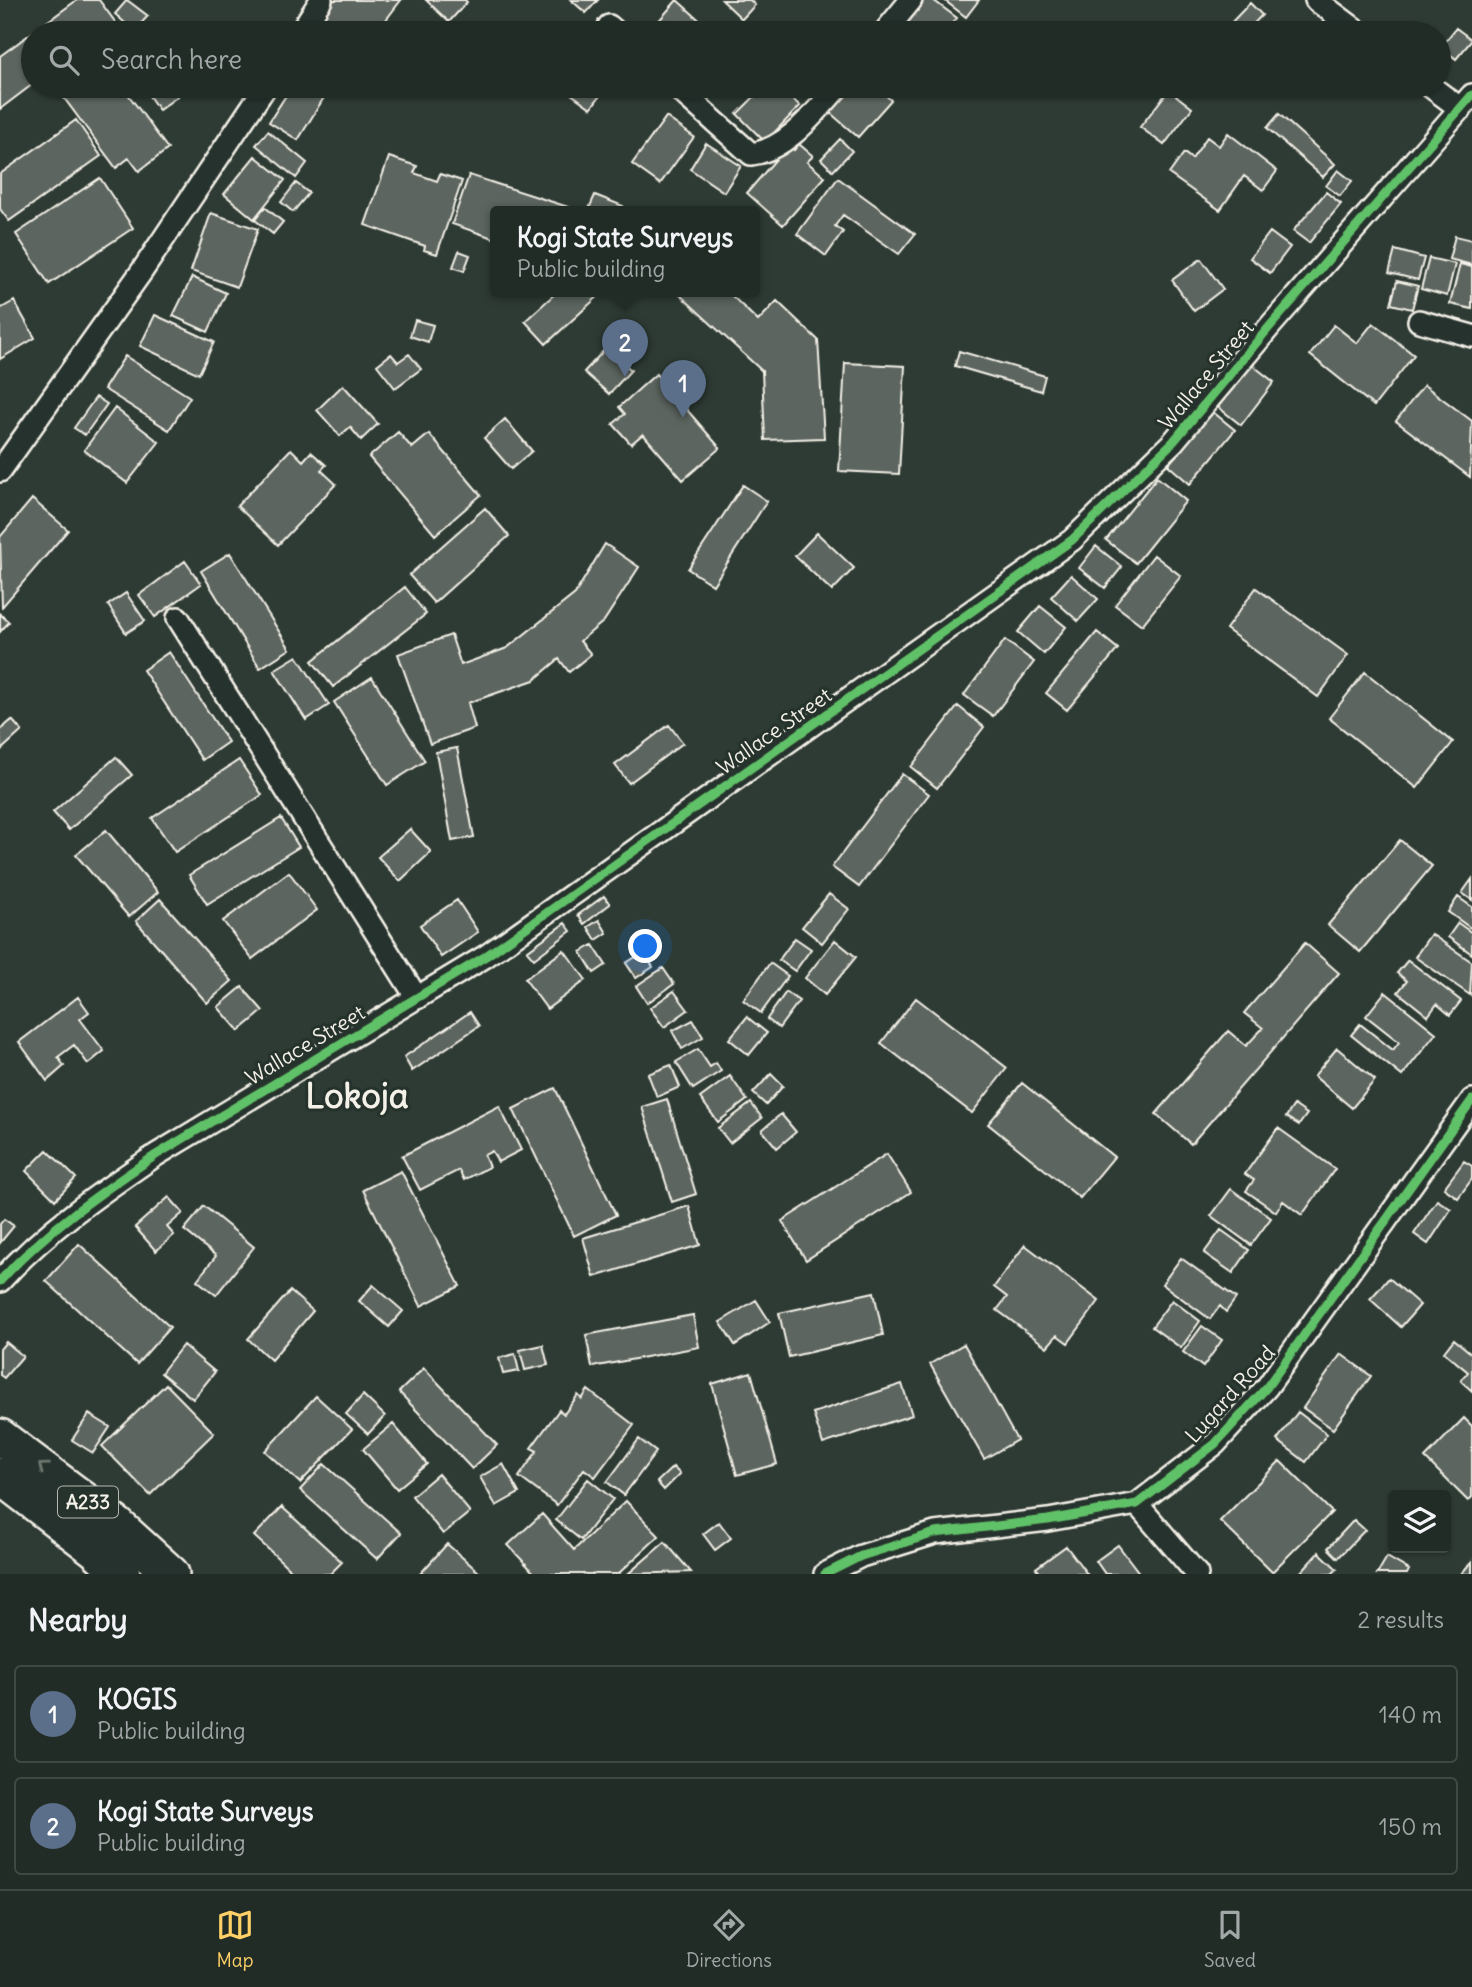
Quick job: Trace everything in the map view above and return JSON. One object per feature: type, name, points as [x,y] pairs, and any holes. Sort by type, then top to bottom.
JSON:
[{"type":"highway","name":"A233","points":[[0,1437],[117,1525],[171,1574]]},
{"type":"highway","name":"A233","points":[[0,1476],[96,1550],[122,1574]]},
{"type":"street","points":[[308,21],[321,0]]},
{"type":"street","points":[[894,21],[911,0]]},
{"type":"street","points":[[1316,0],[1344,21]]},
{"type":"street","points":[[0,471],[142,271],[258,98]]},
{"type":"street","points":[[688,98],[751,154],[764,153],[807,122],[828,98]]},
{"type":"street","name":"Wallace Street","points":[[0,1282],[61,1222],[114,1183],[486,956],[1072,540],[1173,442],[1271,325],[1466,102]]},
{"type":"street","points":[[1419,321],[1472,336]]},
{"type":"street","points":[[178,618],[417,998]]},
{"type":"street","name":"Lugard Road","points":[[825,1574],[861,1556],[935,1533],[1048,1520],[1137,1504],[1215,1444],[1267,1387],[1472,1100]]},
{"type":"street","points":[[1137,1504],[1197,1574]]},
{"type":"building","points":[[77,0],[99,0],[115,21],[48,21]]},
{"type":"building","points":[[127,0],[148,16],[143,21],[123,21],[115,14]]},
{"type":"building","points":[[334,0],[401,0],[385,21],[318,21]]},
{"type":"building","points":[[426,0],[465,0],[467,2],[448,21]]},
{"type":"building","points":[[571,0],[598,0],[586,13]]},
{"type":"building","points":[[677,0],[701,21],[659,21]]},
{"type":"building","points":[[722,0],[750,0],[755,5],[742,19]]},
{"type":"building","points":[[921,0],[933,0],[957,18],[955,21],[904,21]]},
{"type":"building","points":[[944,0],[979,0],[966,17]]},
{"type":"building","points":[[1250,3],[1262,15],[1256,21],[1233,21]]},
{"type":"building","points":[[1456,28],[1472,40],[1456,59],[1451,55],[1451,34]]},
{"type":"building","points":[[21,41],[21,93],[0,109],[0,56]]},
{"type":"building","points":[[64,98],[131,98],[168,149],[139,171],[129,158],[116,168]]},
{"type":"building","points":[[150,98],[175,98],[159,110]]},
{"type":"building","points":[[284,98],[324,98],[298,140],[269,122]]},
{"type":"building","points":[[577,98],[598,98],[591,108]]},
{"type":"building","points":[[753,98],[792,98],[800,106],[765,142],[737,114]]},
{"type":"building","points":[[840,98],[891,100],[858,137],[828,111]]},
{"type":"building","points":[[1163,98],[1179,98],[1192,108],[1164,145],[1140,127]]},
{"type":"building","points":[[1279,114],[1335,164],[1323,177],[1267,128]]},
{"type":"building","points":[[666,117],[694,137],[660,184],[632,164]]},
{"type":"building","points":[[76,120],[101,156],[9,221],[0,209],[0,174]]},
{"type":"building","points":[[268,131],[307,163],[296,178],[256,145]]},
{"type":"building","points":[[1228,133],[1277,171],[1263,190],[1244,176],[1220,210],[1169,174],[1184,153],[1192,159],[1207,137],[1219,146]]},
{"type":"building","points":[[840,139],[852,151],[833,171],[821,159]]},
{"type":"building","points":[[706,143],[741,166],[724,192],[690,169]]},
{"type":"building","points":[[799,144],[813,156],[807,162],[825,177],[783,225],[747,193],[788,145],[794,150]]},
{"type":"building","points":[[255,156],[285,180],[254,219],[224,194]]},
{"type":"building","points":[[389,157],[417,166],[414,173],[437,181],[440,174],[462,181],[437,254],[424,250],[425,246],[365,225]]},
{"type":"building","points":[[1338,170],[1352,181],[1340,196],[1326,186]]},
{"type":"building","points":[[469,175],[565,206],[490,206],[490,237],[452,224]]},
{"type":"building","points":[[100,178],[133,228],[49,284],[16,234]]},
{"type":"building","points":[[838,178],[915,234],[899,254],[843,215],[835,226],[843,232],[826,256],[797,234]]},
{"type":"building","points":[[296,183],[309,193],[293,212],[281,202]]},
{"type":"building","points":[[1326,192],[1341,204],[1309,243],[1293,231]]},
{"type":"building","points":[[595,195],[623,206],[590,206]]},
{"type":"building","points":[[265,207],[283,222],[273,234],[255,220]]},
{"type":"building","points":[[211,213],[258,229],[237,287],[191,271]]},
{"type":"building","points":[[1270,232],[1290,247],[1270,273],[1250,258]]},
{"type":"building","points":[[1455,236],[1472,240],[1472,265],[1449,259]]},
{"type":"building","points":[[1395,250],[1424,258],[1418,280],[1389,273]]},
{"type":"building","points":[[459,251],[470,255],[464,271],[453,267]]},
{"type":"building","points":[[1429,258],[1455,264],[1447,296],[1421,289]]},
{"type":"building","points":[[1201,259],[1223,289],[1194,311],[1172,280]]},
{"type":"building","points":[[1460,264],[1472,267],[1472,309],[1450,304]]},
{"type":"building","points":[[192,277],[226,293],[208,332],[173,316]]},
{"type":"building","points":[[1397,281],[1418,286],[1412,309],[1391,304]]},
{"type":"building","points":[[551,297],[597,297],[546,344],[525,321]]},
{"type":"building","points":[[682,297],[733,297],[758,321],[777,301],[818,340],[824,438],[765,440],[762,371]]},
{"type":"building","points":[[14,301],[35,338],[0,359],[0,309]]},
{"type":"building","points":[[155,315],[214,342],[199,374],[140,346]]},
{"type":"building","points":[[415,320],[433,325],[428,342],[410,336]]},
{"type":"building","points":[[1373,323],[1414,355],[1374,406],[1310,355],[1334,325],[1357,343]]},
{"type":"building","points":[[607,347],[631,370],[609,394],[584,372]]},
{"type":"building","points":[[959,351],[1045,376],[1041,391],[955,366]]},
{"type":"building","points":[[391,354],[398,362],[409,354],[421,369],[395,388],[377,365]]},
{"type":"building","points":[[125,356],[190,397],[169,430],[104,389]]},
{"type":"building","points":[[845,363],[905,366],[899,474],[839,471]]},
{"type":"building","points":[[1251,364],[1274,382],[1241,425],[1218,407]]},
{"type":"building","points":[[656,374],[720,448],[683,480],[643,434],[631,444],[613,424],[625,414],[619,407]]},
{"type":"building","points":[[343,385],[378,424],[361,440],[350,427],[340,436],[317,410]]},
{"type":"building","points":[[1424,385],[1472,421],[1470,477],[1396,421]]},
{"type":"building","points":[[96,397],[107,404],[85,435],[74,428]]},
{"type":"building","points":[[115,408],[159,442],[127,483],[84,450]]},
{"type":"building","points":[[1213,412],[1235,430],[1190,484],[1168,465]]},
{"type":"building","points":[[505,419],[532,451],[511,469],[484,438]]},
{"type":"building","points":[[398,432],[412,448],[429,434],[481,495],[435,535],[369,457]]},
{"type":"building","points":[[291,449],[303,461],[311,452],[326,465],[321,470],[336,484],[278,545],[237,506]]},
{"type":"building","points":[[1157,477],[1186,501],[1136,563],[1106,540]]},
{"type":"building","points":[[743,485],[767,501],[713,585],[688,569]]},
{"type":"building","points":[[32,499],[68,530],[2,607],[0,537]]},
{"type":"building","points":[[485,508],[509,536],[434,603],[409,575]]},
{"type":"building","points":[[817,533],[854,568],[832,591],[795,556]]},
{"type":"building","points":[[605,544],[639,567],[604,621],[580,641],[591,654],[569,672],[559,659],[534,680],[468,703],[475,728],[430,744],[398,654],[451,635],[461,665],[507,648],[575,594]]},
{"type":"building","points":[[1096,546],[1122,567],[1105,588],[1079,568]]},
{"type":"building","points":[[230,553],[290,649],[260,668],[201,571]]},
{"type":"building","points":[[1154,555],[1181,576],[1142,625],[1115,605]]},
{"type":"building","points":[[185,561],[201,584],[155,617],[139,595]]},
{"type":"building","points":[[1071,575],[1098,599],[1078,621],[1051,597]]},
{"type":"building","points":[[405,587],[426,614],[333,687],[312,661]]},
{"type":"building","points":[[1256,588],[1348,655],[1318,697],[1226,629]]},
{"type":"building","points":[[126,593],[145,621],[126,633],[108,605]]},
{"type":"building","points":[[1040,606],[1066,627],[1044,654],[1018,632]]},
{"type":"building","points":[[0,614],[9,622],[0,632]]},
{"type":"building","points":[[1097,632],[1118,649],[1067,710],[1046,693]]},
{"type":"building","points":[[1005,640],[1034,662],[993,716],[964,695]]},
{"type":"building","points":[[169,652],[228,742],[202,760],[143,670]]},
{"type":"building","points":[[297,656],[329,705],[306,720],[274,670]]},
{"type":"building","points":[[1365,672],[1453,742],[1417,788],[1329,718]]},
{"type":"building","points":[[372,677],[425,761],[387,785],[334,702]]},
{"type":"building","points":[[958,706],[984,727],[937,788],[911,767]]},
{"type":"building","points":[[12,720],[22,731],[1,750],[0,730]]},
{"type":"building","points":[[669,725],[683,743],[629,783],[615,765]]},
{"type":"building","points":[[457,748],[474,837],[452,841],[436,752]]},
{"type":"building","points":[[116,757],[132,775],[69,830],[53,812]]},
{"type":"building","points":[[239,760],[262,795],[175,852],[152,818]]},
{"type":"building","points":[[902,774],[929,794],[859,887],[832,867]]},
{"type":"building","points":[[281,818],[299,847],[207,904],[189,875]]},
{"type":"building","points":[[410,829],[431,852],[400,881],[378,857]]},
{"type":"building","points":[[106,830],[158,892],[129,917],[76,855]]},
{"type":"building","points":[[1400,840],[1432,866],[1360,952],[1328,925]]},
{"type":"building","points":[[289,872],[317,910],[252,959],[223,921]]},
{"type":"building","points":[[1472,879],[1472,900],[1462,893]]},
{"type":"building","points":[[829,894],[849,909],[822,943],[802,927]]},
{"type":"building","points":[[604,896],[610,904],[584,924],[578,915]]},
{"type":"building","points":[[1458,897],[1472,907],[1472,929],[1448,912]]},
{"type":"building","points":[[160,899],[232,981],[207,1003],[136,921]]},
{"type":"building","points":[[457,900],[478,932],[441,957],[420,925]]},
{"type":"building","points":[[599,920],[607,933],[596,940],[588,927]]},
{"type":"building","points":[[565,923],[571,931],[534,959],[527,951]]},
{"type":"building","points":[[1458,923],[1472,933],[1472,954],[1448,937]]},
{"type":"building","points":[[1431,934],[1472,962],[1470,995],[1415,957]]},
{"type":"building","points":[[795,938],[811,949],[795,971],[779,960]]},
{"type":"building","points":[[835,940],[856,957],[825,995],[805,978]]},
{"type":"building","points":[[1305,943],[1339,973],[1191,1144],[1156,1114],[1228,1031],[1246,1046],[1263,1028],[1244,1013]]},
{"type":"building","points":[[593,945],[606,965],[594,973],[581,952]]},
{"type":"building","points":[[564,950],[586,980],[547,1009],[525,979]]},
{"type":"building","points":[[644,952],[653,967],[636,978],[626,963]]},
{"type":"building","points":[[1408,960],[1461,1001],[1450,1015],[1437,1004],[1428,1016],[1398,992],[1407,981],[1397,973]]},
{"type":"building","points":[[770,963],[788,976],[761,1013],[743,1000]]},
{"type":"building","points":[[663,968],[674,984],[647,1003],[636,986]]},
{"type":"building","points":[[242,987],[263,1011],[239,1031],[218,1007]]},
{"type":"building","points":[[674,991],[688,1010],[664,1027],[650,1008]]},
{"type":"building","points":[[786,992],[799,1001],[779,1028],[767,1019]]},
{"type":"building","points":[[1385,992],[1436,1033],[1402,1076],[1351,1035],[1360,1024],[1393,1050],[1399,1042],[1366,1016]]},
{"type":"building","points":[[78,997],[89,1012],[80,1019],[104,1051],[88,1064],[74,1045],[58,1057],[64,1066],[47,1081],[19,1042]]},
{"type":"building","points":[[916,998],[1007,1068],[972,1113],[881,1043]]},
{"type":"building","points":[[470,1012],[479,1026],[412,1071],[404,1057]]},
{"type":"building","points":[[747,1017],[767,1033],[749,1055],[729,1039]]},
{"type":"building","points":[[693,1020],[703,1037],[682,1049],[672,1031]]},
{"type":"building","points":[[1337,1048],[1375,1080],[1352,1108],[1314,1076]]},
{"type":"building","points":[[698,1049],[710,1067],[716,1063],[721,1071],[693,1089],[676,1062]]},
{"type":"building","points":[[671,1065],[680,1087],[657,1097],[648,1074]]},
{"type":"building","points":[[771,1074],[783,1086],[766,1105],[753,1093]]},
{"type":"building","points":[[730,1076],[747,1100],[718,1122],[700,1098]]},
{"type":"building","points":[[1022,1083],[1114,1157],[1080,1198],[988,1124]]},
{"type":"building","points":[[555,1088],[616,1215],[574,1236],[513,1109]]},
{"type":"building","points":[[667,1099],[696,1194],[672,1202],[642,1107]]},
{"type":"building","points":[[751,1103],[762,1118],[730,1143],[718,1128]]},
{"type":"building","points":[[1294,1105],[1307,1114],[1299,1125],[1286,1117]]},
{"type":"building","points":[[499,1106],[521,1150],[498,1162],[492,1151],[484,1155],[489,1167],[464,1180],[459,1170],[420,1190],[402,1156]]},
{"type":"building","points":[[781,1114],[796,1132],[777,1148],[762,1130]]},
{"type":"building","points":[[1278,1128],[1335,1169],[1302,1215],[1283,1201],[1276,1212],[1246,1191],[1254,1180],[1245,1174]]},
{"type":"building","points":[[47,1150],[76,1178],[55,1200],[26,1171]]},
{"type":"building","points":[[887,1154],[911,1192],[806,1260],[782,1221]]},
{"type":"building","points":[[1464,1161],[1472,1166],[1472,1179],[1458,1198],[1444,1188]]},
{"type":"building","points":[[401,1171],[460,1286],[421,1306],[363,1190]]},
{"type":"building","points":[[1231,1189],[1271,1218],[1251,1245],[1211,1216]]},
{"type":"building","points":[[169,1197],[183,1213],[167,1227],[174,1235],[156,1251],[135,1227]]},
{"type":"building","points":[[1437,1200],[1451,1209],[1428,1244],[1414,1234]]},
{"type":"building","points":[[204,1206],[254,1247],[216,1295],[197,1280],[216,1256],[184,1230]]},
{"type":"building","points":[[689,1206],[700,1245],[594,1277],[583,1238]]},
{"type":"building","points":[[4,1219],[14,1226],[0,1243],[0,1224]]},
{"type":"building","points":[[1221,1230],[1249,1250],[1233,1273],[1204,1253]]},
{"type":"building","points":[[79,1244],[170,1327],[137,1364],[46,1281]]},
{"type":"building","points":[[1025,1245],[1099,1301],[1068,1343],[1057,1335],[1047,1347],[997,1310],[1007,1297],[994,1287]]},
{"type":"building","points":[[1181,1258],[1236,1298],[1226,1312],[1220,1306],[1210,1319],[1162,1284]]},
{"type":"building","points":[[1389,1278],[1420,1305],[1401,1327],[1370,1299]]},
{"type":"building","points":[[373,1285],[403,1311],[389,1327],[359,1301]]},
{"type":"building","points":[[290,1291],[313,1311],[271,1360],[248,1339]]},
{"type":"building","points":[[874,1292],[883,1335],[789,1357],[779,1313]]},
{"type":"building","points":[[756,1300],[770,1322],[735,1345],[720,1322]]},
{"type":"building","points":[[1172,1300],[1200,1321],[1181,1348],[1152,1327]]},
{"type":"building","points":[[693,1315],[699,1347],[592,1367],[586,1335]]},
{"type":"building","points":[[1202,1326],[1222,1340],[1203,1367],[1183,1352]]},
{"type":"building","points":[[1454,1339],[1472,1354],[1472,1391],[1461,1381],[1468,1372],[1444,1352]]},
{"type":"building","points":[[6,1342],[23,1356],[4,1378],[0,1375],[0,1349]]},
{"type":"building","points":[[964,1344],[1017,1440],[984,1459],[930,1364]]},
{"type":"building","points":[[183,1345],[215,1372],[193,1399],[161,1373]]},
{"type":"building","points":[[543,1345],[548,1365],[525,1370],[520,1350]]},
{"type":"building","points":[[515,1354],[519,1371],[503,1374],[499,1358]]},
{"type":"building","points":[[1341,1354],[1371,1376],[1333,1429],[1303,1408]]},
{"type":"building","points":[[424,1368],[497,1445],[472,1469],[399,1392]]},
{"type":"building","points":[[751,1372],[777,1464],[737,1475],[712,1384]]},
{"type":"building","points":[[166,1384],[214,1433],[150,1495],[102,1446]]},
{"type":"building","points":[[902,1384],[912,1415],[823,1444],[813,1413]]},
{"type":"building","points":[[588,1390],[634,1425],[595,1477],[584,1469],[557,1505],[519,1477],[537,1451],[531,1448],[559,1410],[564,1414],[578,1395],[582,1399]]},
{"type":"building","points":[[363,1395],[385,1416],[368,1434],[346,1414]]},
{"type":"building","points":[[316,1396],[352,1429],[300,1483],[265,1451]]},
{"type":"building","points":[[1298,1412],[1327,1434],[1306,1462],[1277,1440]]},
{"type":"building","points":[[89,1414],[110,1427],[93,1453],[72,1440]]},
{"type":"building","points":[[1464,1418],[1472,1426],[1472,1497],[1468,1501],[1425,1458]]},
{"type":"building","points":[[393,1424],[427,1464],[397,1489],[363,1449]]},
{"type":"building","points":[[639,1439],[656,1452],[624,1495],[607,1482]]},
{"type":"building","points":[[1280,1461],[1332,1512],[1272,1572],[1220,1521]]},
{"type":"building","points":[[324,1464],[401,1533],[377,1559],[300,1490]]},
{"type":"building","points":[[503,1464],[519,1493],[496,1506],[480,1477]]},
{"type":"building","points":[[673,1467],[680,1474],[664,1490],[657,1482]]},
{"type":"building","points":[[438,1474],[470,1512],[443,1534],[412,1496]]},
{"type":"building","points":[[588,1479],[613,1499],[581,1540],[556,1520]]},
{"type":"building","points":[[626,1501],[659,1536],[618,1574],[535,1574],[508,1545],[542,1514],[574,1550]]},
{"type":"building","points":[[282,1507],[342,1562],[330,1574],[295,1574],[254,1536]]},
{"type":"building","points":[[1354,1520],[1365,1530],[1338,1558],[1328,1548]]},
{"type":"building","points":[[719,1522],[731,1538],[715,1550],[703,1534]]},
{"type":"building","points":[[665,1542],[691,1572],[628,1574]]},
{"type":"building","points":[[447,1544],[481,1574],[420,1574]]},
{"type":"building","points":[[1118,1545],[1140,1574],[1105,1574],[1096,1561]]},
{"type":"building","points":[[1066,1546],[1087,1574],[1041,1574],[1036,1568]]},
{"type":"building","points":[[1319,1552],[1337,1569],[1332,1574],[1299,1574]]},
{"type":"building","points":[[1387,1557],[1409,1570],[1407,1574],[1377,1574]]},
{"type":"building","points":[[1472,1561],[1472,1574],[1461,1574]]},
{"type":"cycle path","points":[[0,1281],[54,1229],[135,1169],[486,956],[1072,540],[1173,442],[1271,325],[1472,95]]},
{"type":"cycle path","points":[[825,1574],[861,1556],[935,1533],[1048,1520],[1137,1504],[1215,1444],[1267,1387],[1472,1100]]},
{"type":"place","name":"Kogi State Surveys","points":[[625,377]]},
{"type":"place","name":"KOGIS","points":[[683,418]]},
{"type":"district","name":"Lokoja","points":[[357,1095]]}]
